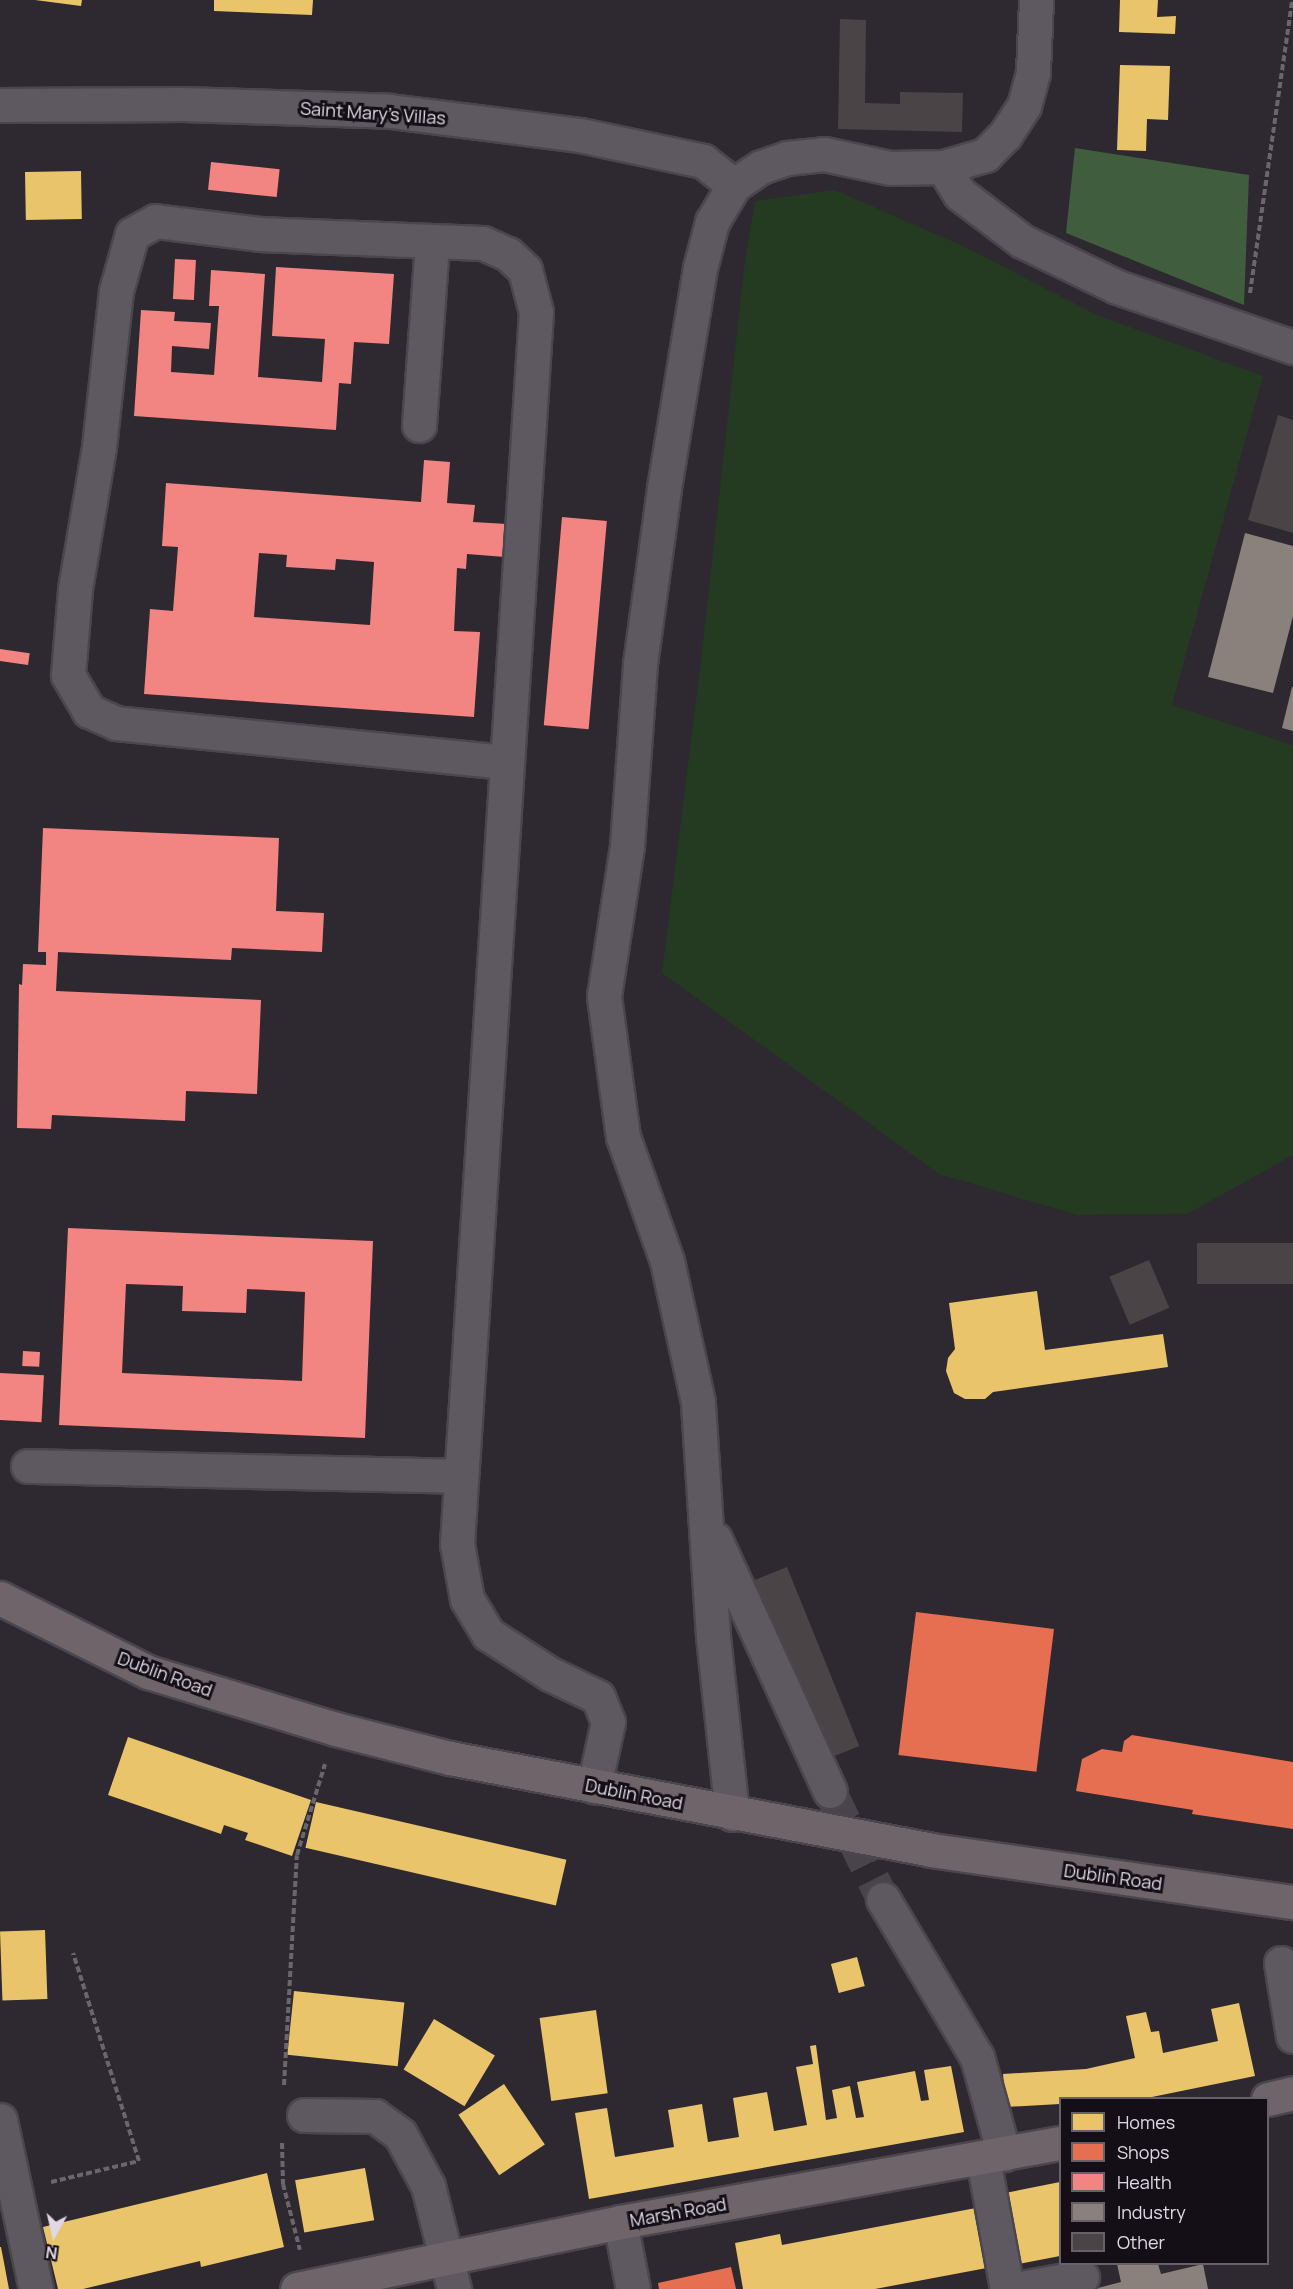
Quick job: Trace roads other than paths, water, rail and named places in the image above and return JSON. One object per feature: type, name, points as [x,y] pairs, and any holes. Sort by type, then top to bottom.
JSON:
[{"type":"main road","name":"Dublin Road","points":[[0,1598],[148,1672],[336,1729],[450,1758],[732,1814],[931,1850],[1293,1902]]},
{"type":"main road","points":[[1269,2099],[1293,2093]]},
{"type":"main road","name":"Marsh Road","points":[[303,2288],[446,2256],[620,2222],[993,2157],[1059,2143]]},
{"type":"street","points":[[732,1814],[698,1402],[667,1261],[623,1137],[604,996],[627,846],[640,664],[664,488],[700,268],[712,222],[734,185],[760,167],[787,158],[824,154],[890,168],[943,167],[985,155],[1005,135],[1024,106],[1033,72],[1036,0]]},
{"type":"street","name":"Saint Mary's Villas","points":[[0,105],[183,104],[390,111],[580,135],[692,158],[703,161],[734,185]]},
{"type":"street","points":[[943,167],[960,194],[1022,241],[1117,287],[1293,347]]},
{"type":"street","points":[[505,762],[116,723],[89,711],[68,675],[75,589],[99,447],[116,291],[132,234],[156,221],[259,234],[432,243],[483,243],[508,255],[525,270],[536,312],[505,762],[457,1544],[468,1599],[488,1634],[550,1674],[598,1697],[608,1722],[594,1786]]},
{"type":"street","points":[[419,425],[432,243]]},
{"type":"street","points":[[28,1466],[461,1476]]},
{"type":"street","points":[[706,1519],[830,1791]]},
{"type":"street","points":[[883,1899],[977,2057],[993,2157],[1006,2289]]},
{"type":"street","points":[[1281,1964],[1293,2036]]},
{"type":"street","points":[[293,2125],[375,2116],[400,2134],[428,2186],[454,2289]]},
{"type":"street","points":[[0,2120],[36,2289]]},
{"type":"street","points":[[620,2222],[633,2289]]},
{"type":"street","points":[[1016,2289],[1082,2277]]},
{"type":"tunnel","points":[[830,1791],[883,1899]]}]
